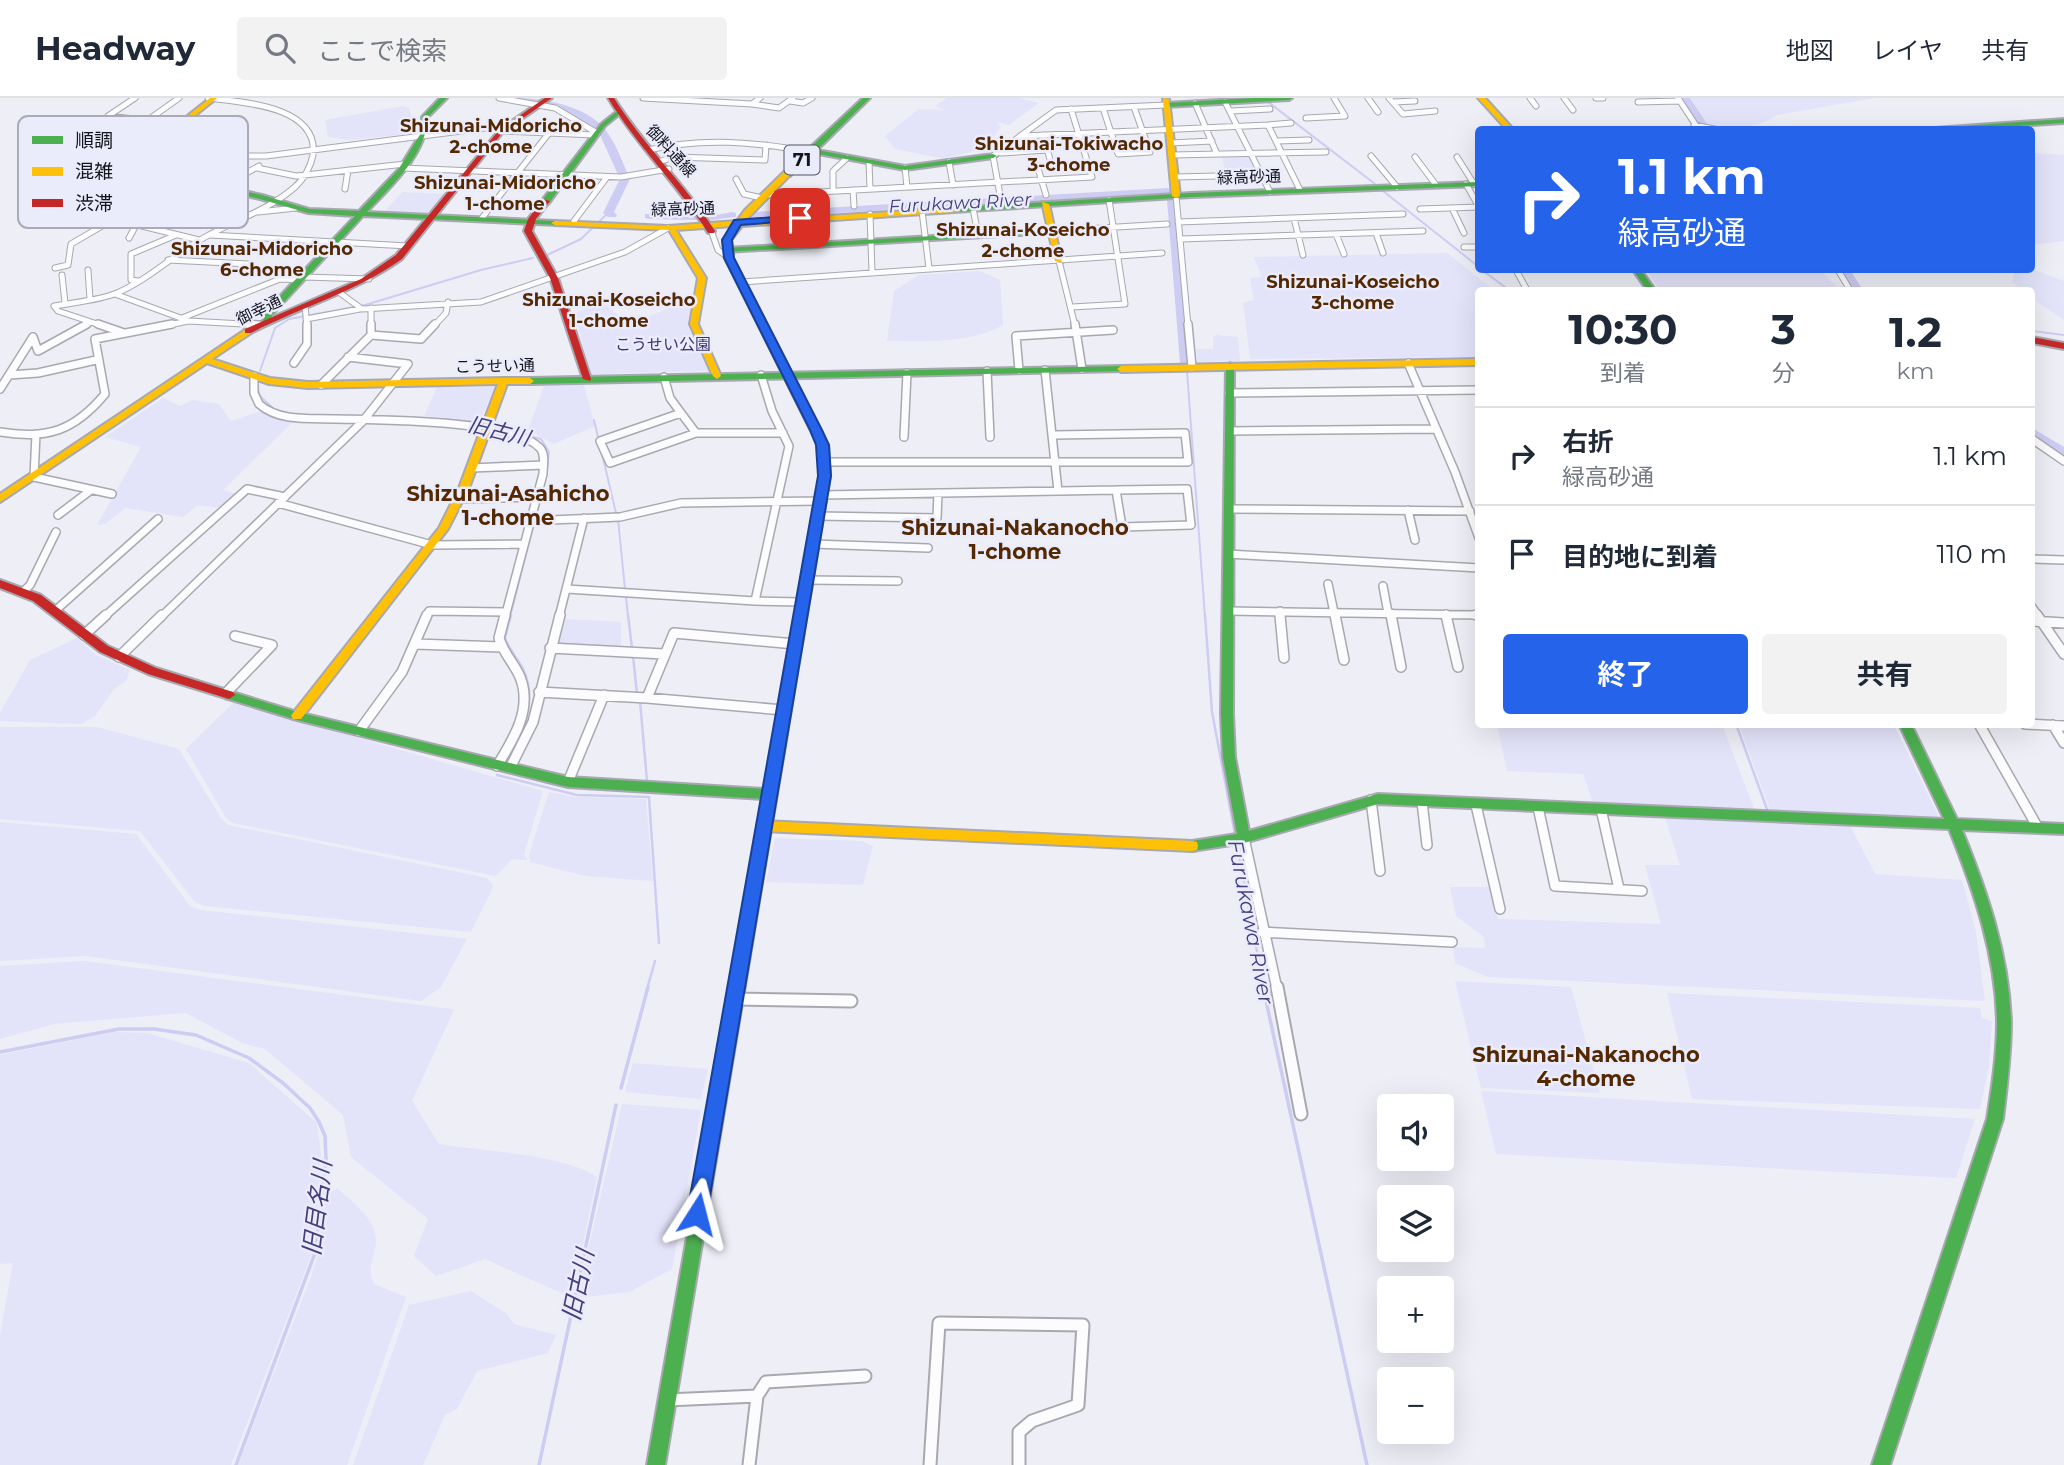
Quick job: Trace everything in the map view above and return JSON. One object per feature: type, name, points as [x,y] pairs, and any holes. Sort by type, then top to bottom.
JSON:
[{"type":"street","points":[[108,116],[135,98]]},
{"type":"street","points":[[154,116],[179,98]]},
{"type":"street","points":[[188,116],[212,98],[235,99],[294,118],[308,130],[315,148],[306,175],[274,201],[248,216]]},
{"type":"street","points":[[115,294],[185,319],[263,323],[268,314],[404,166],[424,133],[425,117],[444,98]]},
{"type":"street","points":[[499,98],[545,101],[598,131]]},
{"type":"street","name":"御料通線","points":[[614,98],[618,113],[664,165],[710,229]]},
{"type":"street","points":[[643,98],[699,98],[779,107],[792,99],[803,103],[812,98]]},
{"type":"street","points":[[692,107],[699,98]]},
{"type":"street","points":[[752,104],[760,98]]},
{"type":"street","name":"71","points":[[727,249],[738,222],[867,98]]},
{"type":"street","points":[[997,154],[1056,110],[1133,107],[1166,101],[1228,107],[1289,98]]},
{"type":"street","points":[[1306,118],[1345,116],[1334,98]]},
{"type":"street","points":[[1368,98],[1378,112]]},
{"type":"street","points":[[1481,98],[1507,126]]},
{"type":"street","points":[[1530,98],[1536,106]]},
{"type":"street","points":[[1564,98],[1573,110]]},
{"type":"street","points":[[1596,98],[1603,98]]},
{"type":"street","points":[[1638,102],[1678,99],[1696,126]]},
{"type":"street","points":[[1391,100],[1415,100]]},
{"type":"street","points":[[1391,100],[1402,114],[1435,111]]},
{"type":"street","name":"御幸通","points":[[0,499],[263,323],[306,315],[390,266],[505,128],[545,101]]},
{"type":"street","points":[[1166,101],[1192,367]]},
{"type":"street","points":[[1195,103],[1217,154]]},
{"type":"street","points":[[1103,108],[1118,154],[1150,152],[1133,107]]},
{"type":"street","points":[[1228,107],[1270,192]]},
{"type":"street","points":[[736,179],[744,194],[763,197],[1092,177],[1071,109]]},
{"type":"street","points":[[587,379],[554,278],[528,235],[532,219],[598,131],[618,113]]},
{"type":"street","points":[[1978,126],[2064,121]]},
{"type":"street","points":[[1023,136],[1291,123]]},
{"type":"street","points":[[1268,124],[1300,190]]},
{"type":"street","points":[[248,156],[266,156],[424,133],[505,128],[549,133],[598,131]]},
{"type":"street","points":[[482,218],[549,133]]},
{"type":"street","points":[[1044,135],[1050,160]]},
{"type":"street","points":[[648,150],[691,140],[766,145],[905,168],[997,154],[1048,150]]},
{"type":"street","points":[[1277,141],[1309,140]]},
{"type":"street","points":[[1170,149],[1212,141]]},
{"type":"street","points":[[257,168],[296,176],[404,166],[631,177],[664,165],[675,157],[765,160],[766,145]]},
{"type":"street","points":[[1170,149],[1217,154],[1325,152]]},
{"type":"street","points":[[997,154],[997,182],[1001,203]]},
{"type":"street","points":[[248,173],[257,168],[266,156]]},
{"type":"street","points":[[1371,156],[1397,187]]},
{"type":"street","points":[[1415,157],[1436,185]]},
{"type":"street","points":[[1457,157],[1473,184]]},
{"type":"street","points":[[834,191],[833,171],[847,158]]},
{"type":"street","points":[[869,162],[870,189]]},
{"type":"street","points":[[949,162],[953,185]]},
{"type":"street","points":[[1037,165],[1051,231],[1072,307],[1082,369]]},
{"type":"street","points":[[905,168],[908,187]]},
{"type":"street","points":[[345,189],[348,170]]},
{"type":"street","points":[[1173,177],[1219,176]]},
{"type":"street","points":[[575,221],[607,177]]},
{"type":"street","name":"緑高砂通","points":[[248,194],[296,208],[362,214],[532,219],[710,229],[738,222],[973,208],[1045,199],[1109,200],[1473,184]]},
{"type":"street","points":[[853,190],[854,206]]},
{"type":"street","points":[[1072,307],[1125,304],[1109,200]]},
{"type":"street","points":[[1420,209],[1475,207]]},
{"type":"street","points":[[257,212],[290,211],[296,208]]},
{"type":"street","points":[[973,208],[978,236]]},
{"type":"street","points":[[1452,208],[1464,233]]},
{"type":"street","points":[[922,211],[929,268]]},
{"type":"street","points":[[870,214],[872,272]]},
{"type":"street","points":[[1178,222],[1404,214]]},
{"type":"street","points":[[1294,218],[1303,255]]},
{"type":"street","points":[[710,229],[718,250],[1167,224]]},
{"type":"street","points":[[55,268],[68,265],[71,244],[99,228]]},
{"type":"street","points":[[129,238],[134,228]]},
{"type":"street","points":[[148,228],[199,240]]},
{"type":"street","points":[[124,333],[89,323],[58,311],[54,306],[115,294],[199,240],[224,228]]},
{"type":"street","points":[[294,363],[306,353],[309,346],[306,315],[371,307],[499,298],[640,246],[669,228],[702,278],[694,324],[717,376]]},
{"type":"street","points":[[656,1465],[825,462],[816,430],[727,249],[710,229]]},
{"type":"street","points":[[1181,239],[1423,231]]},
{"type":"street","points":[[1376,233],[1383,253]]},
{"type":"street","points":[[1336,234],[1344,254]]},
{"type":"street","points":[[138,281],[131,280],[131,254],[177,235]]},
{"type":"street","points":[[209,235],[408,246]]},
{"type":"street","points":[[1464,247],[1475,247]]},
{"type":"street","points":[[741,282],[1162,253]]},
{"type":"street","points":[[168,260],[249,264]]},
{"type":"street","points":[[88,270],[90,299]]},
{"type":"street","points":[[62,275],[65,303]]},
{"type":"street","points":[[0,432],[36,434],[79,422],[104,394],[96,360],[95,339],[185,319],[280,279],[369,279]]},
{"type":"street","points":[[340,293],[360,308]]},
{"type":"street","points":[[371,335],[421,339],[446,313],[448,302]]},
{"type":"street","points":[[321,385],[371,335],[371,307]]},
{"type":"street","points":[[0,388],[33,337],[38,351],[89,323]]},
{"type":"street","points":[[1020,370],[1016,336],[1113,330]]},
{"type":"street","points":[[2035,341],[2064,346]]},
{"type":"street","points":[[118,657],[364,419],[408,364],[348,358]]},
{"type":"street","points":[[9,375],[38,373],[96,360]]},
{"type":"street","name":"こうせい通","points":[[206,360],[286,384],[321,385],[1475,362]]},
{"type":"street","points":[[1408,363],[1435,429],[1452,462],[1475,526]]},
{"type":"street","points":[[1230,366],[1229,757],[1262,932],[1292,1057],[1301,1114]]},
{"type":"street","points":[[1045,370],[1058,491]]},
{"type":"street","points":[[987,371],[990,437]]},
{"type":"street","points":[[904,438],[907,373]]},
{"type":"street","points":[[755,601],[789,446],[772,411],[761,375]]},
{"type":"street","points":[[254,376],[253,394],[257,402],[275,414],[488,427],[534,442],[541,448],[543,465],[532,520],[522,544],[499,638],[501,648],[519,675],[524,694],[520,721],[503,767]]},
{"type":"street","points":[[664,377],[670,398],[696,433]]},
{"type":"street","points":[[298,716],[432,545],[458,499],[504,381]]},
{"type":"street","points":[[1229,393],[1475,390]]},
{"type":"street","points":[[681,413],[600,441],[610,463],[696,433],[783,433]]},
{"type":"street","points":[[1229,431],[1435,429]]},
{"type":"street","points":[[825,462],[1188,462],[1185,433],[1054,435]]},
{"type":"street","points":[[36,434],[34,477],[112,494]]},
{"type":"street","points":[[2035,441],[2064,461]]},
{"type":"street","points":[[471,468],[543,465]]},
{"type":"street","points":[[84,635],[247,489],[285,497]]},
{"type":"street","points":[[532,520],[620,517],[681,503],[777,502],[938,493],[1116,490],[1188,489],[1191,525],[1122,527],[1116,490]]},
{"type":"street","points":[[58,515],[91,490]]},
{"type":"street","points":[[818,516],[937,518],[938,493]]},
{"type":"street","points":[[458,499],[535,497]]},
{"type":"street","points":[[278,503],[432,545],[522,544]]},
{"type":"street","points":[[1230,509],[1408,510],[1475,507]]},
{"type":"street","points":[[1408,510],[1415,540]]},
{"type":"street","points":[[503,767],[528,735],[584,518]]},
{"type":"street","points":[[56,610],[158,519]]},
{"type":"street","points":[[23,592],[30,585],[56,532]]},
{"type":"street","points":[[813,544],[929,548]]},
{"type":"street","points":[[1228,554],[1475,568]]},
{"type":"street","points":[[2035,559],[2064,560]]},
{"type":"street","points":[[806,580],[898,581]]},
{"type":"street","points":[[0,584],[23,592],[56,610],[84,635],[118,657],[152,671],[298,716],[568,782],[611,787],[768,794]]},
{"type":"street","points":[[1328,584],[1344,660]]},
{"type":"street","points":[[1383,586],[1401,667]]},
{"type":"street","points":[[567,589],[802,602]]},
{"type":"street","points":[[359,731],[402,672],[429,611],[506,612]]},
{"type":"street","points":[[1228,611],[1475,615]]},
{"type":"street","points":[[1280,611],[1284,658]]},
{"type":"street","points":[[2035,612],[2064,654]]},
{"type":"street","points":[[1446,614],[1458,667]]},
{"type":"street","points":[[2035,621],[2064,623]]},
{"type":"street","points":[[647,698],[674,634],[795,644]]},
{"type":"street","points":[[226,692],[272,645],[235,636]]},
{"type":"street","points":[[416,644],[501,648]]},
{"type":"street","points":[[550,648],[664,654]]},
{"type":"street","points":[[539,692],[783,710]]},
{"type":"street","points":[[568,782],[604,695]]},
{"type":"street","points":[[2035,724],[2064,726]]},
{"type":"street","points":[[2053,725],[2064,743]]},
{"type":"street","points":[[1881,1465],[1991,1131],[2004,1068],[2006,1018],[1996,940],[1980,883],[1907,728]]},
{"type":"street","points":[[1981,728],[2038,828]]},
{"type":"street","points":[[1371,800],[1380,871]]},
{"type":"street","points":[[763,826],[1152,847],[1229,842],[1340,806],[1371,800],[2064,829]]},
{"type":"street","points":[[1422,802],[1427,845]]},
{"type":"street","points":[[1475,805],[1500,909]]},
{"type":"street","points":[[1538,807],[1556,886],[1642,891]]},
{"type":"street","points":[[1601,810],[1619,890]]},
{"type":"street","points":[[1262,932],[1452,942]]},
{"type":"street","points":[[733,999],[851,1000]]},
{"type":"street","points":[[930,1465],[939,1323],[1083,1325],[1078,1405],[1032,1421],[1019,1433],[1019,1465]]},
{"type":"street","points":[[749,1465],[757,1396],[766,1382],[864,1376]]},
{"type":"street","points":[[666,1400],[757,1396]]},
{"type":"green space","points":[[947,98],[1019,98],[1039,103],[1009,125],[997,122],[1001,127],[992,139],[977,150],[944,159],[895,149],[885,136],[919,109],[945,110],[935,106]]},
{"type":"green space","points":[[1691,98],[1875,98],[1776,115],[1751,126],[1704,124]]},
{"type":"green space","points":[[403,106],[409,108],[415,130],[409,134],[349,140],[328,137],[325,120]]},
{"type":"green space","points":[[2035,153],[2064,155],[2064,241],[2035,245]]},
{"type":"green space","points":[[1248,155],[1261,181],[1227,182],[1222,156]]},
{"type":"green space","points":[[402,192],[444,194],[427,214],[384,212]]},
{"type":"green space","points":[[1447,253],[1490,287],[1475,287],[1475,357],[1250,359],[1243,303],[1254,300],[1250,278],[1262,277],[1254,257]]},
{"type":"green space","points":[[2035,270],[2064,281],[2064,320],[2035,300],[2035,287],[2019,287],[2012,282],[2014,273],[2035,273]]},
{"type":"green space","points":[[980,271],[1000,280],[1003,325],[976,336],[931,341],[887,341],[894,291],[919,275]]},
{"type":"green space","points":[[1648,273],[1823,273],[1837,287],[1658,287]]},
{"type":"green space","name":"こうせい公園","points":[[692,298],[696,301],[689,321],[711,371],[591,374],[574,313],[605,304],[629,325]]},
{"type":"green space","points":[[1213,337],[1238,337],[1240,361],[1197,362],[1196,349],[1213,349]]},
{"type":"green space","points":[[584,385],[595,426],[554,444],[528,430],[544,386]]},
{"type":"green space","points":[[437,387],[495,387],[480,421],[424,416]]},
{"type":"green space","points":[[163,398],[180,406],[193,400],[219,404],[231,421],[262,411],[294,421],[223,490],[236,494],[220,508],[198,505],[183,517],[125,508],[105,524],[97,525],[141,447],[105,437]]},
{"type":"green space","points":[[564,619],[621,622],[621,646],[561,644],[557,639]]},
{"type":"green space","points":[[77,638],[96,655],[130,670],[126,681],[114,689],[95,716],[82,724],[0,721],[0,713],[30,660]]},
{"type":"green space","points":[[234,702],[543,791],[524,854],[528,860],[512,859],[496,876],[233,823],[226,818],[186,749]]},
{"type":"green space","points":[[0,727],[97,727],[179,749],[228,825],[487,878],[493,885],[492,890],[471,932],[204,906],[194,901],[140,831],[0,819]]},
{"type":"green space","points":[[1498,728],[1723,728],[1755,811],[1594,805],[1583,774],[1507,771]]},
{"type":"green space","points":[[1740,728],[1895,728],[1939,817],[1771,812]]},
{"type":"green space","points":[[549,792],[576,797],[646,799],[653,881],[586,876],[530,862],[529,855]]},
{"type":"green space","points":[[1665,817],[1850,825],[1875,874],[1962,880],[1976,932],[1985,1001],[1488,977],[1455,963],[1453,947],[1485,948],[1484,937],[1456,916],[1450,887],[1490,887],[1498,919],[1661,924],[1645,865],[1680,865]]},
{"type":"green space","points":[[0,822],[136,834],[190,906],[200,910],[467,939],[441,987],[421,1001],[86,956],[0,961]]},
{"type":"green space","points":[[775,838],[862,841],[873,846],[863,885],[766,882]]},
{"type":"green space","points":[[84,961],[454,1010],[412,1101],[439,1144],[543,1158],[582,1169],[597,1177],[574,1286],[568,1296],[485,1259],[436,1276],[414,1256],[428,1219],[351,1157],[343,1115],[265,1049],[242,1043],[186,1013],[54,1024],[0,1039],[0,966]]},
{"type":"green space","points":[[1455,981],[1571,987],[1600,1093],[1481,1088]]},
{"type":"green space","points":[[1667,993],[1980,1008],[1982,1018],[1992,1021],[1989,1066],[1980,1109],[1692,1099]]},
{"type":"green space","points":[[115,1032],[147,1033],[249,1063],[317,1123],[322,1162],[312,1253],[231,1465],[0,1465],[0,1335],[13,1263],[0,1264],[0,1055]]},
{"type":"green space","points":[[633,1063],[708,1069],[701,1099],[625,1092]]},
{"type":"green space","points":[[1481,1091],[1975,1119],[1956,1178],[1496,1154]]},
{"type":"green space","points":[[622,1104],[701,1110],[672,1269],[629,1292],[577,1298]]},
{"type":"green space","points":[[337,1188],[362,1211],[372,1225],[376,1241],[371,1267],[374,1284],[406,1297],[347,1465],[238,1465],[318,1255],[322,1200]]},
{"type":"green space","points":[[471,1291],[507,1314],[514,1324],[556,1335],[548,1353],[477,1371],[457,1409],[445,1415],[423,1465],[353,1465],[409,1305]]},
{"type":"waterway","points":[[521,98],[552,103],[595,124],[604,134],[625,179],[608,213],[612,215]]},
{"type":"waterway","points":[[1263,98],[1375,184]]},
{"type":"waterway","points":[[1685,98],[1702,126]]},
{"type":"waterway","name":"Furukawa River","points":[[753,215],[1168,191]]},
{"type":"waterway","points":[[1383,191],[1475,264]]},
{"type":"waterway","name":"Furukawa River","points":[[1172,200],[1186,363]]},
{"type":"waterway","name":"旧古川","points":[[547,255],[581,239],[608,213]]},
{"type":"waterway","name":"Furukawa River","points":[[711,217],[732,215]]},
{"type":"waterway","points":[[649,216],[696,217]]},
{"type":"waterway","name":"旧古川","points":[[260,371],[275,328],[289,319],[365,305],[481,270],[533,258]]},
{"type":"waterway","points":[[1486,273],[1505,287]]},
{"type":"waterway","points":[[1847,273],[1855,287]]},
{"type":"waterway","points":[[2035,331],[2064,335]]},
{"type":"waterway","name":"Furukawa River","points":[[1187,371],[1205,617]]},
{"type":"waterway","name":"旧古川","points":[[257,385],[260,396],[274,409]]},
{"type":"waterway","name":"旧古川","points":[[440,419],[479,422],[541,439],[549,452],[546,476]]},
{"type":"waterway","points":[[594,420],[616,513]]},
{"type":"waterway","points":[[2035,434],[2064,453]]},
{"type":"waterway","name":"旧古川","points":[[510,617],[540,500]]},
{"type":"waterway","points":[[618,519],[625,589]]},
{"type":"waterway","points":[[626,597],[628,617]]},
{"type":"waterway","name":"旧古川","points":[[507,761],[523,727],[529,703],[527,679],[505,638],[511,615]]},
{"type":"waterway","points":[[628,615],[632,648]]},
{"type":"waterway","name":"Furukawa River","points":[[1205,615],[1212,712],[1264,989]]},
{"type":"waterway","points":[[633,656],[637,694]]},
{"type":"waterway","points":[[640,701],[647,781]]},
{"type":"waterway","points":[[1737,728],[1768,812]]},
{"type":"waterway","name":"旧古川","points":[[497,775],[577,795],[649,797],[659,943]]},
{"type":"waterway","name":"旧古川","points":[[647,989],[655,961]]},
{"type":"waterway","name":"旧古川","points":[[621,1088],[648,987]]},
{"type":"waterway","name":"Furukawa River","points":[[1263,987],[1367,1465]]},
{"type":"waterway","name":"旧目名川","points":[[0,1052],[119,1029],[154,1029],[196,1035],[249,1058],[283,1083],[310,1108],[319,1122],[325,1136],[326,1159],[315,1253],[236,1465]]},
{"type":"waterway","name":"旧古川","points":[[539,1465],[616,1105]]},
{"type":"traffic: fast","points":[[267,321],[268,314],[401,171],[424,133],[425,117],[444,98]]},
{"type":"traffic: fast","points":[[787,174],[867,98]]},
{"type":"traffic: fast","points":[[1166,105],[1289,98]]},
{"type":"traffic: fast","points":[[546,201],[603,125],[618,113]]},
{"type":"traffic: fast","points":[[1978,126],[2064,121]]},
{"type":"traffic: fast","points":[[812,151],[905,168],[993,156]]},
{"type":"traffic: fast","points":[[954,210],[1191,195],[1475,184]]},
{"type":"traffic: fast","points":[[248,194],[308,211],[555,223]]},
{"type":"traffic: fast","points":[[726,250],[1051,231]]},
{"type":"traffic: fast","points":[[1639,273],[1649,287]]},
{"type":"traffic: fast","points":[[1230,366],[1227,714],[1229,757],[1244,838]]},
{"type":"traffic: fast","points":[[530,381],[1121,369]]},
{"type":"traffic: fast","points":[[656,1465],[807,584]]},
{"type":"traffic: fast","points":[[229,695],[297,716],[568,782],[768,794]]},
{"type":"traffic: fast","points":[[1881,1465],[1995,1119],[2004,1034],[1999,969],[1981,896],[1954,826],[1907,728]]},
{"type":"traffic: fast","points":[[1192,846],[1244,838],[1378,799],[2064,829]]},
{"type":"traffic: slow","points":[[191,116],[214,98]]},
{"type":"traffic: slow","points":[[1481,98],[1507,126]]},
{"type":"traffic: slow","points":[[1166,99],[1176,196]]},
{"type":"traffic: slow","points":[[787,174],[748,212],[727,240],[729,258],[823,445],[825,476],[807,584]]},
{"type":"traffic: slow","points":[[1045,204],[1059,261]]},
{"type":"traffic: slow","points":[[555,223],[668,228],[954,210]]},
{"type":"traffic: slow","points":[[671,228],[702,278],[694,324],[717,376]]},
{"type":"traffic: slow","points":[[0,499],[248,331]]},
{"type":"traffic: slow","points":[[206,360],[269,381],[308,385],[530,381]]},
{"type":"traffic: slow","points":[[1121,369],[1475,362]]},
{"type":"traffic: slow","points":[[297,716],[443,529],[464,488],[504,381]]},
{"type":"traffic: slow","points":[[763,826],[1192,846]]},
{"type":"traffic: jam","points":[[248,331],[345,289],[382,270],[399,257],[501,131],[549,98]]},
{"type":"traffic: jam","points":[[611,98],[634,133],[687,196],[711,231]]},
{"type":"traffic: jam","points":[[546,201],[532,219],[528,231],[554,278],[587,379]]},
{"type":"traffic: jam","points":[[2035,341],[2064,346]]},
{"type":"traffic: jam","points":[[0,584],[37,598],[104,649],[152,671],[229,695]]},
{"type":"district","name":"Shizunai-Midoricho 2-chome","points":[[491,136]]},
{"type":"district","name":"Shizunai-Tokiwacho 3-chome","points":[[1069,154]]},
{"type":"district","name":"Shizunai-Midoricho 1-chome","points":[[505,193]]},
{"type":"district","name":"Shizunai-Koseicho 2-chome","points":[[1023,240]]},
{"type":"district","name":"Shizunai-Midoricho 6-chome","points":[[262,259]]},
{"type":"district","name":"Shizunai-Koseicho 3-chome","points":[[1353,292]]},
{"type":"district","name":"Shizunai-Koseicho 1-chome","points":[[609,310]]},
{"type":"district","name":"Shizunai-Asahicho 1-chome","points":[[508,505]]},
{"type":"district","name":"Shizunai-Nakanocho 1-chome","points":[[1015,539]]},
{"type":"district","name":"Shizunai-Nakanocho 4-chome","points":[[1586,1066]]},
{"type":"route","points":[[697,1214],[825,476],[822,445],[816,430],[729,258],[727,240],[738,222],[800,218]]}]
